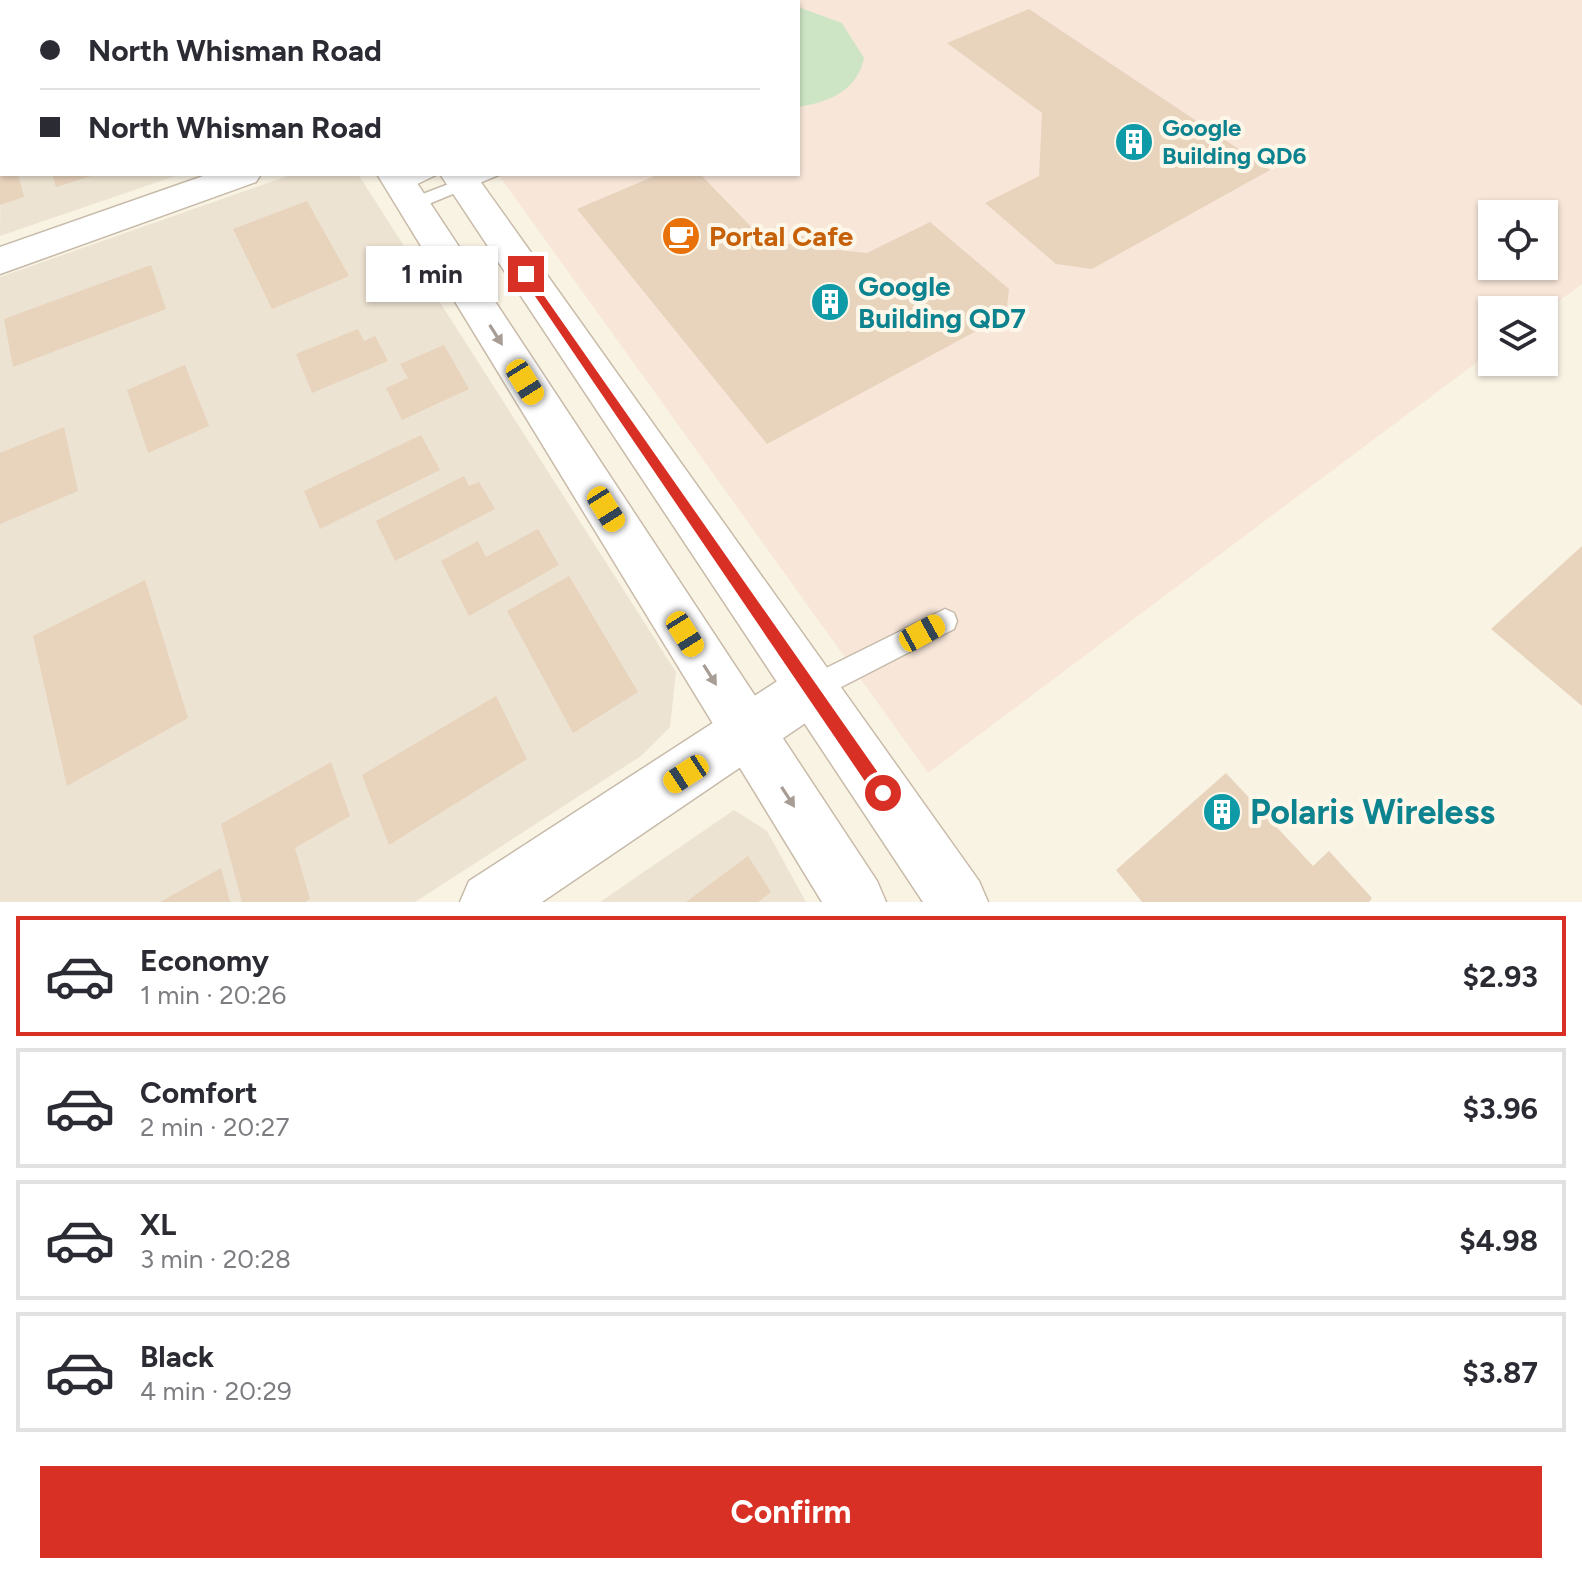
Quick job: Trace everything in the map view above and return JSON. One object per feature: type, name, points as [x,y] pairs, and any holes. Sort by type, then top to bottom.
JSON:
[{"type":"main road","points":[[0,261],[238,176]]},
{"type":"main road","points":[[436,181],[811,689],[958,902]]},
{"type":"main road","points":[[436,181],[746,732],[856,902]]},
{"type":"main road","points":[[490,902],[811,689]]},
{"type":"lane","points":[[811,689],[945,621]]},
{"type":"shaded area","points":[[800,0],[1582,0],[1582,284],[1558,302],[1558,296],[1478,296],[1478,361],[928,773],[499,176],[800,176]]},
{"type":"shaded area","points":[[1,176],[175,176],[0,236]]},
{"type":"shaded area","points":[[287,176],[359,176],[676,672],[670,727],[641,756],[415,902],[0,902],[0,277]]},
{"type":"shaded area","points":[[734,810],[767,831],[806,902],[600,902]]},
{"type":"green space","points":[[800,8],[842,23],[864,58],[848,87],[820,102],[800,107]]},
{"type":"building","name":"Google Building QD6","points":[[1029,9],[1270,170],[1092,269],[1056,264],[985,203],[1039,176],[1042,113],[947,43]]},
{"type":"building","points":[[0,176],[19,176],[24,197],[0,205]]},
{"type":"building","points":[[53,176],[91,176],[56,187]]},
{"type":"building","name":"Google Building QD7","points":[[654,176],[702,176],[764,240],[795,245],[797,236],[839,240],[837,250],[867,253],[930,222],[1009,289],[1006,315],[767,444],[577,209]]},
{"type":"building","points":[[307,201],[349,276],[272,309],[233,229]]},
{"type":"building","points":[[151,265],[166,309],[13,367],[4,319]]},
{"type":"building","points":[[358,329],[364,341],[375,336],[388,361],[312,393],[296,354]]},
{"type":"building","points":[[444,345],[469,389],[402,420],[386,388],[408,378],[400,364]]},
{"type":"building","points":[[185,365],[209,426],[148,453],[127,390]]},
{"type":"building","points":[[64,427],[78,491],[0,524],[0,453]]},
{"type":"building","points":[[421,435],[440,470],[320,529],[304,491]]},
{"type":"building","points":[[464,476],[469,486],[479,482],[495,509],[395,561],[376,521]]},
{"type":"building","points":[[538,529],[559,565],[469,616],[441,561],[478,541],[486,557]]},
{"type":"building","points":[[1582,546],[1582,706],[1491,629]]},
{"type":"building","points":[[569,576],[638,692],[573,733],[507,611]]},
{"type":"building","points":[[145,580],[188,718],[67,786],[33,636]]},
{"type":"building","points":[[496,696],[527,759],[389,845],[362,775]]},
{"type":"building","points":[[331,762],[350,816],[295,848],[310,899],[305,902],[242,902],[221,824]]},
{"type":"building","name":"Polaris Wireless","points":[[1226,773],[1313,866],[1329,851],[1372,898],[1369,902],[1142,902],[1116,870]]},
{"type":"building","points":[[748,856],[771,892],[758,902],[686,902]]},
{"type":"building","points":[[221,868],[230,902],[160,902]]},
{"type":"place","name":"Google Building QD6","points":[[1134,142]]},
{"type":"place","name":"Portal Cafe","points":[[681,236]]},
{"type":"place","name":"Google Building QD7","points":[[830,302]]},
{"type":"place","name":"Polaris Wireless","points":[[1222,812]]},
{"type":"route","points":[[526,274],[883,793]]}]
